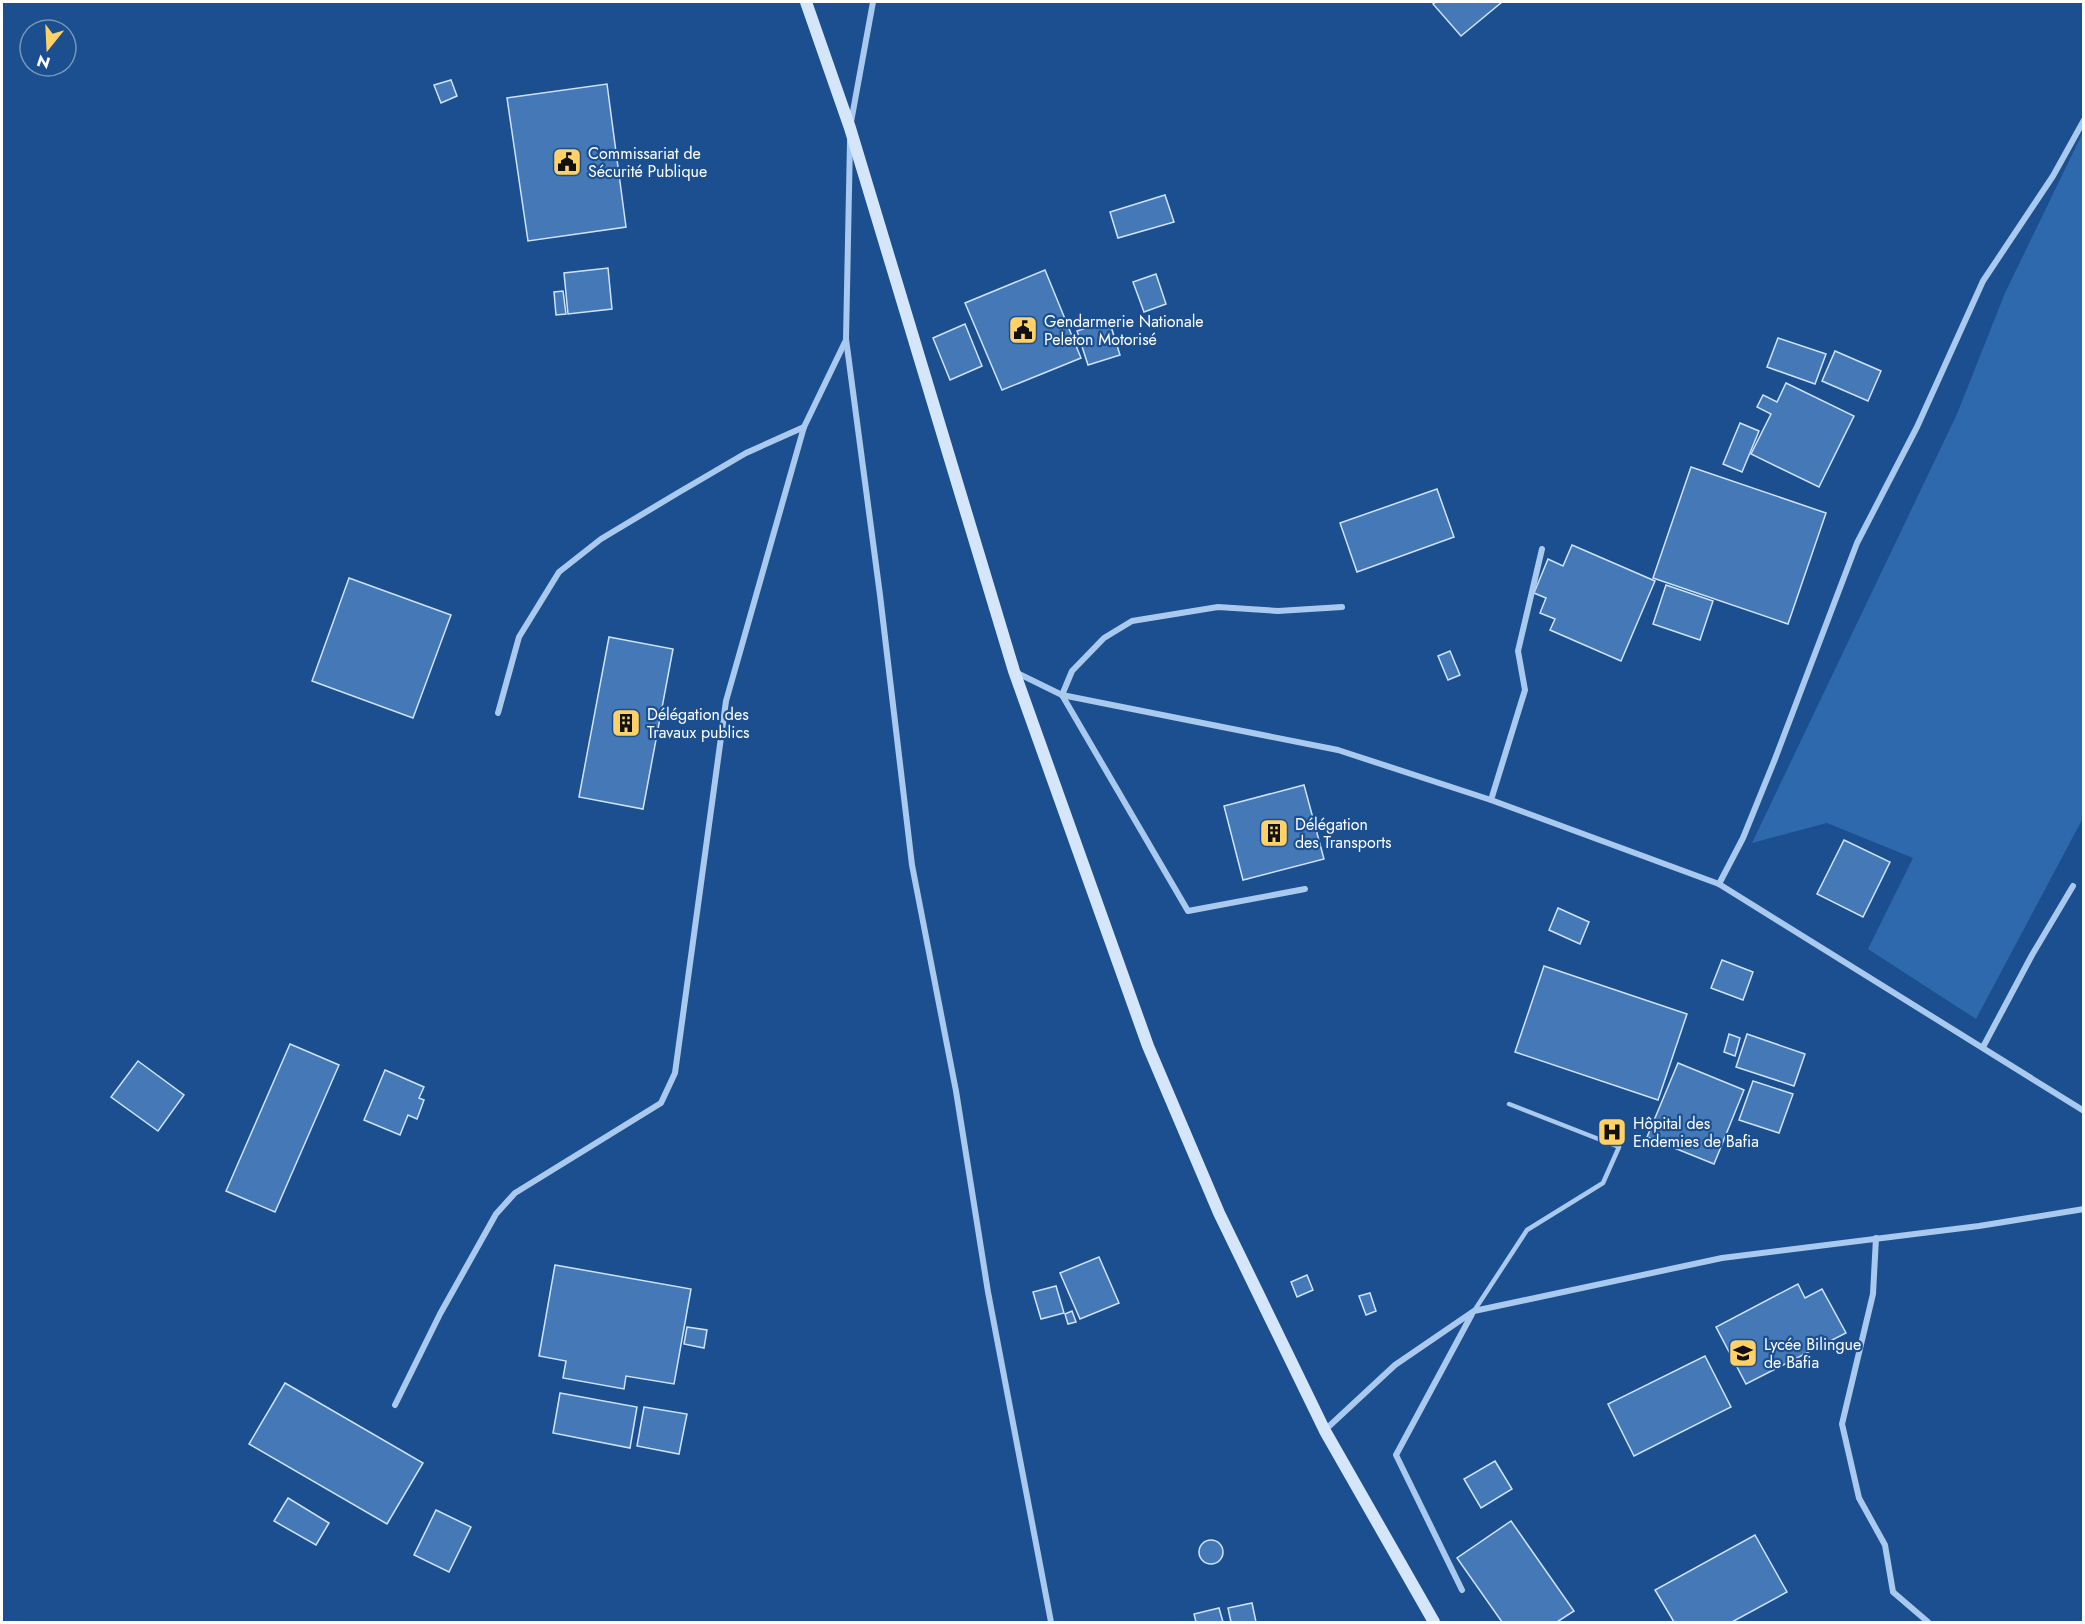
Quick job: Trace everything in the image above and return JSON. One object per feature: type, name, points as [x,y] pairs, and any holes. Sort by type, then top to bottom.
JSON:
[{"type":"main road","points":[[806,2],[850,128],[1014,671],[1148,1046],[1219,1213],[1325,1431],[1434,1623]]},
{"type":"street","points":[[873,2],[850,128],[846,339],[880,595],[912,865],[956,1091],[987,1292],[1052,1623]]},
{"type":"street","points":[[1719,884],[1751,818],[1857,543],[1917,427],[1983,281],[2053,176],[2084,120]]},
{"type":"street","points":[[395,1405],[440,1314],[496,1214],[515,1193],[661,1103],[675,1073],[726,701],[804,427],[846,339]]},
{"type":"street","points":[[498,713],[519,637],[559,572],[601,538],[746,453],[804,427]]},
{"type":"street","points":[[1491,800],[1525,690],[1518,651],[1542,549]]},
{"type":"street","points":[[1062,695],[1072,671],[1104,638],[1132,621],[1218,607],[1278,611],[1342,607]]},
{"type":"street","points":[[1014,671],[1062,695],[1338,750],[1491,800],[1719,884],[2084,1111]]},
{"type":"street","points":[[1062,695],[1188,911],[1305,889]]},
{"type":"street","points":[[1983,1047],[2032,955],[2073,886]]},
{"type":"street","points":[[1325,1431],[1395,1365],[1474,1311],[1722,1258],[1979,1226],[2084,1209]]},
{"type":"street","points":[[1876,1238],[1873,1294],[1842,1424],[1859,1498],[1885,1545],[1893,1592],[1928,1623]]},
{"type":"street","points":[[1462,1590],[1396,1455],[1474,1311]]},
{"type":"lane","points":[[1474,1311],[1527,1230],[1603,1183],[1619,1147],[1509,1104]]},
{"type":"shaded area","points":[[2083,132],[2083,818],[1976,1019],[1868,949],[1913,858],[1827,823],[1752,843],[1957,414],[2005,293]]},
{"type":"building","points":[[1436,2],[1502,2],[1461,36],[1433,4]]},
{"type":"building","points":[[451,80],[457,96],[441,103],[434,85]]},
{"type":"building","name":"Commissariat de Sécurité Publique","points":[[607,84],[626,227],[528,241],[507,98]]},
{"type":"building","points":[[1165,195],[1174,222],[1118,238],[1110,212]]},
{"type":"building","points":[[608,268],[612,309],[568,314],[564,273]]},
{"type":"building","name":"Gendarmerie Nationale Peleton Motorisé","points":[[1045,270],[1081,358],[1002,390],[965,303]]},
{"type":"building","points":[[1156,274],[1166,304],[1144,312],[1133,282]]},
{"type":"building","points":[[563,291],[566,314],[556,315],[554,292]]},
{"type":"building","points":[[1109,320],[1120,355],[1088,365],[1077,331]]},
{"type":"building","points":[[965,324],[982,366],[950,380],[933,338]]},
{"type":"building","points":[[1778,338],[1826,354],[1815,384],[1767,367]]},
{"type":"building","points":[[1835,351],[1881,371],[1868,401],[1822,381]]},
{"type":"building","points":[[1786,383],[1854,416],[1819,487],[1751,454],[1771,414],[1757,407],[1763,395],[1777,402]]},
{"type":"building","points":[[1740,423],[1759,431],[1742,472],[1723,464]]},
{"type":"building","points":[[1691,467],[1826,513],[1788,624],[1653,578]]},
{"type":"building","points":[[1437,489],[1454,537],[1357,572],[1340,523]]},
{"type":"building","points":[[1572,545],[1655,581],[1621,661],[1550,630],[1555,619],[1540,613],[1546,598],[1534,593],[1548,559],[1563,566]]},
{"type":"building","points":[[349,578],[451,615],[413,718],[312,681]]},
{"type":"building","points":[[1666,585],[1713,601],[1700,640],[1653,624]]},
{"type":"building","name":"Délégation des Travaux publics","points":[[609,637],[673,649],[643,809],[579,797]]},
{"type":"building","points":[[1450,651],[1460,675],[1448,680],[1438,656]]},
{"type":"building","name":"Délégation des Transports","points":[[1304,785],[1324,859],[1243,880],[1224,806]]},
{"type":"building","points":[[1844,840],[1890,862],[1863,917],[1817,894]]},
{"type":"building","points":[[1558,908],[1589,922],[1580,944],[1549,930]]},
{"type":"building","points":[[1722,960],[1753,972],[1743,1000],[1711,988]]},
{"type":"building","points":[[1544,966],[1687,1014],[1658,1100],[1515,1052]]},
{"type":"building","points":[[1729,1034],[1740,1038],[1735,1056],[1724,1052]]},
{"type":"building","points":[[1747,1034],[1805,1054],[1794,1086],[1736,1067]]},
{"type":"building","points":[[290,1044],[339,1065],[275,1212],[226,1191]]},
{"type":"building","points":[[138,1061],[184,1095],[158,1131],[111,1097]]},
{"type":"building","points":[[1678,1063],[1744,1090],[1714,1164],[1647,1137]]},
{"type":"building","points":[[385,1070],[424,1087],[419,1098],[424,1100],[417,1119],[408,1115],[400,1135],[364,1120]]},
{"type":"building","points":[[1753,1081],[1793,1094],[1779,1133],[1739,1120]]},
{"type":"building","points":[[1099,1257],[1119,1303],[1080,1319],[1060,1273]]},
{"type":"building","points":[[555,1265],[691,1289],[674,1384],[626,1376],[624,1389],[563,1378],[566,1361],[539,1356]]},
{"type":"building","points":[[1307,1275],[1313,1290],[1297,1297],[1291,1282]]},
{"type":"building","points":[[1798,1284],[1805,1298],[1822,1289],[1846,1333],[1746,1384],[1716,1327]]},
{"type":"building","points":[[1056,1286],[1064,1313],[1041,1319],[1033,1292]]},
{"type":"building","points":[[1370,1293],[1376,1311],[1366,1315],[1359,1296]]},
{"type":"building","points":[[1072,1311],[1076,1322],[1068,1324],[1065,1314]]},
{"type":"building","points":[[687,1327],[707,1330],[704,1348],[684,1344]]},
{"type":"building","points":[[1705,1356],[1731,1407],[1634,1456],[1608,1404]]},
{"type":"building","points":[[285,1383],[423,1463],[387,1524],[249,1444]]},
{"type":"building","points":[[560,1393],[637,1407],[630,1448],[553,1433]]},
{"type":"building","points":[[644,1407],[687,1414],[679,1454],[637,1446]]},
{"type":"building","points":[[1495,1461],[1512,1489],[1481,1508],[1464,1479]]},
{"type":"building","points":[[288,1498],[329,1523],[316,1545],[274,1521]]},
{"type":"building","points":[[436,1510],[471,1527],[449,1572],[414,1555]]},
{"type":"building","points":[[1511,1521],[1574,1611],[1557,1622],[1502,1622],[1457,1558]]},
{"type":"building","points":[[1755,1535],[1787,1592],[1732,1622],[1674,1622],[1655,1590]]},
{"type":"building","points":[[1211,1540],[1216,1541],[1222,1547],[1222,1557],[1216,1563],[1211,1564],[1206,1563],[1200,1557],[1199,1552],[1200,1547],[1206,1541]]},
{"type":"building","points":[[1252,1603],[1256,1622],[1231,1622],[1228,1608]]},
{"type":"building","points":[[1219,1608],[1223,1622],[1196,1622],[1194,1614]]},
{"type":"place","name":"Commissariat de Sécurité Publique","points":[[567,162]]},
{"type":"place","name":"Gendarmerie Nationale Peleton Motorisé","points":[[1023,330]]},
{"type":"place","name":"Délégation des Travaux publics","points":[[626,723]]},
{"type":"place","name":"Délégation des Transports","points":[[1274,833]]},
{"type":"place","name":"Hôpital des Endemies de Bafia","points":[[1612,1132]]},
{"type":"place","name":"Lycée Bilingue de Bafia","points":[[1743,1353]]}]
